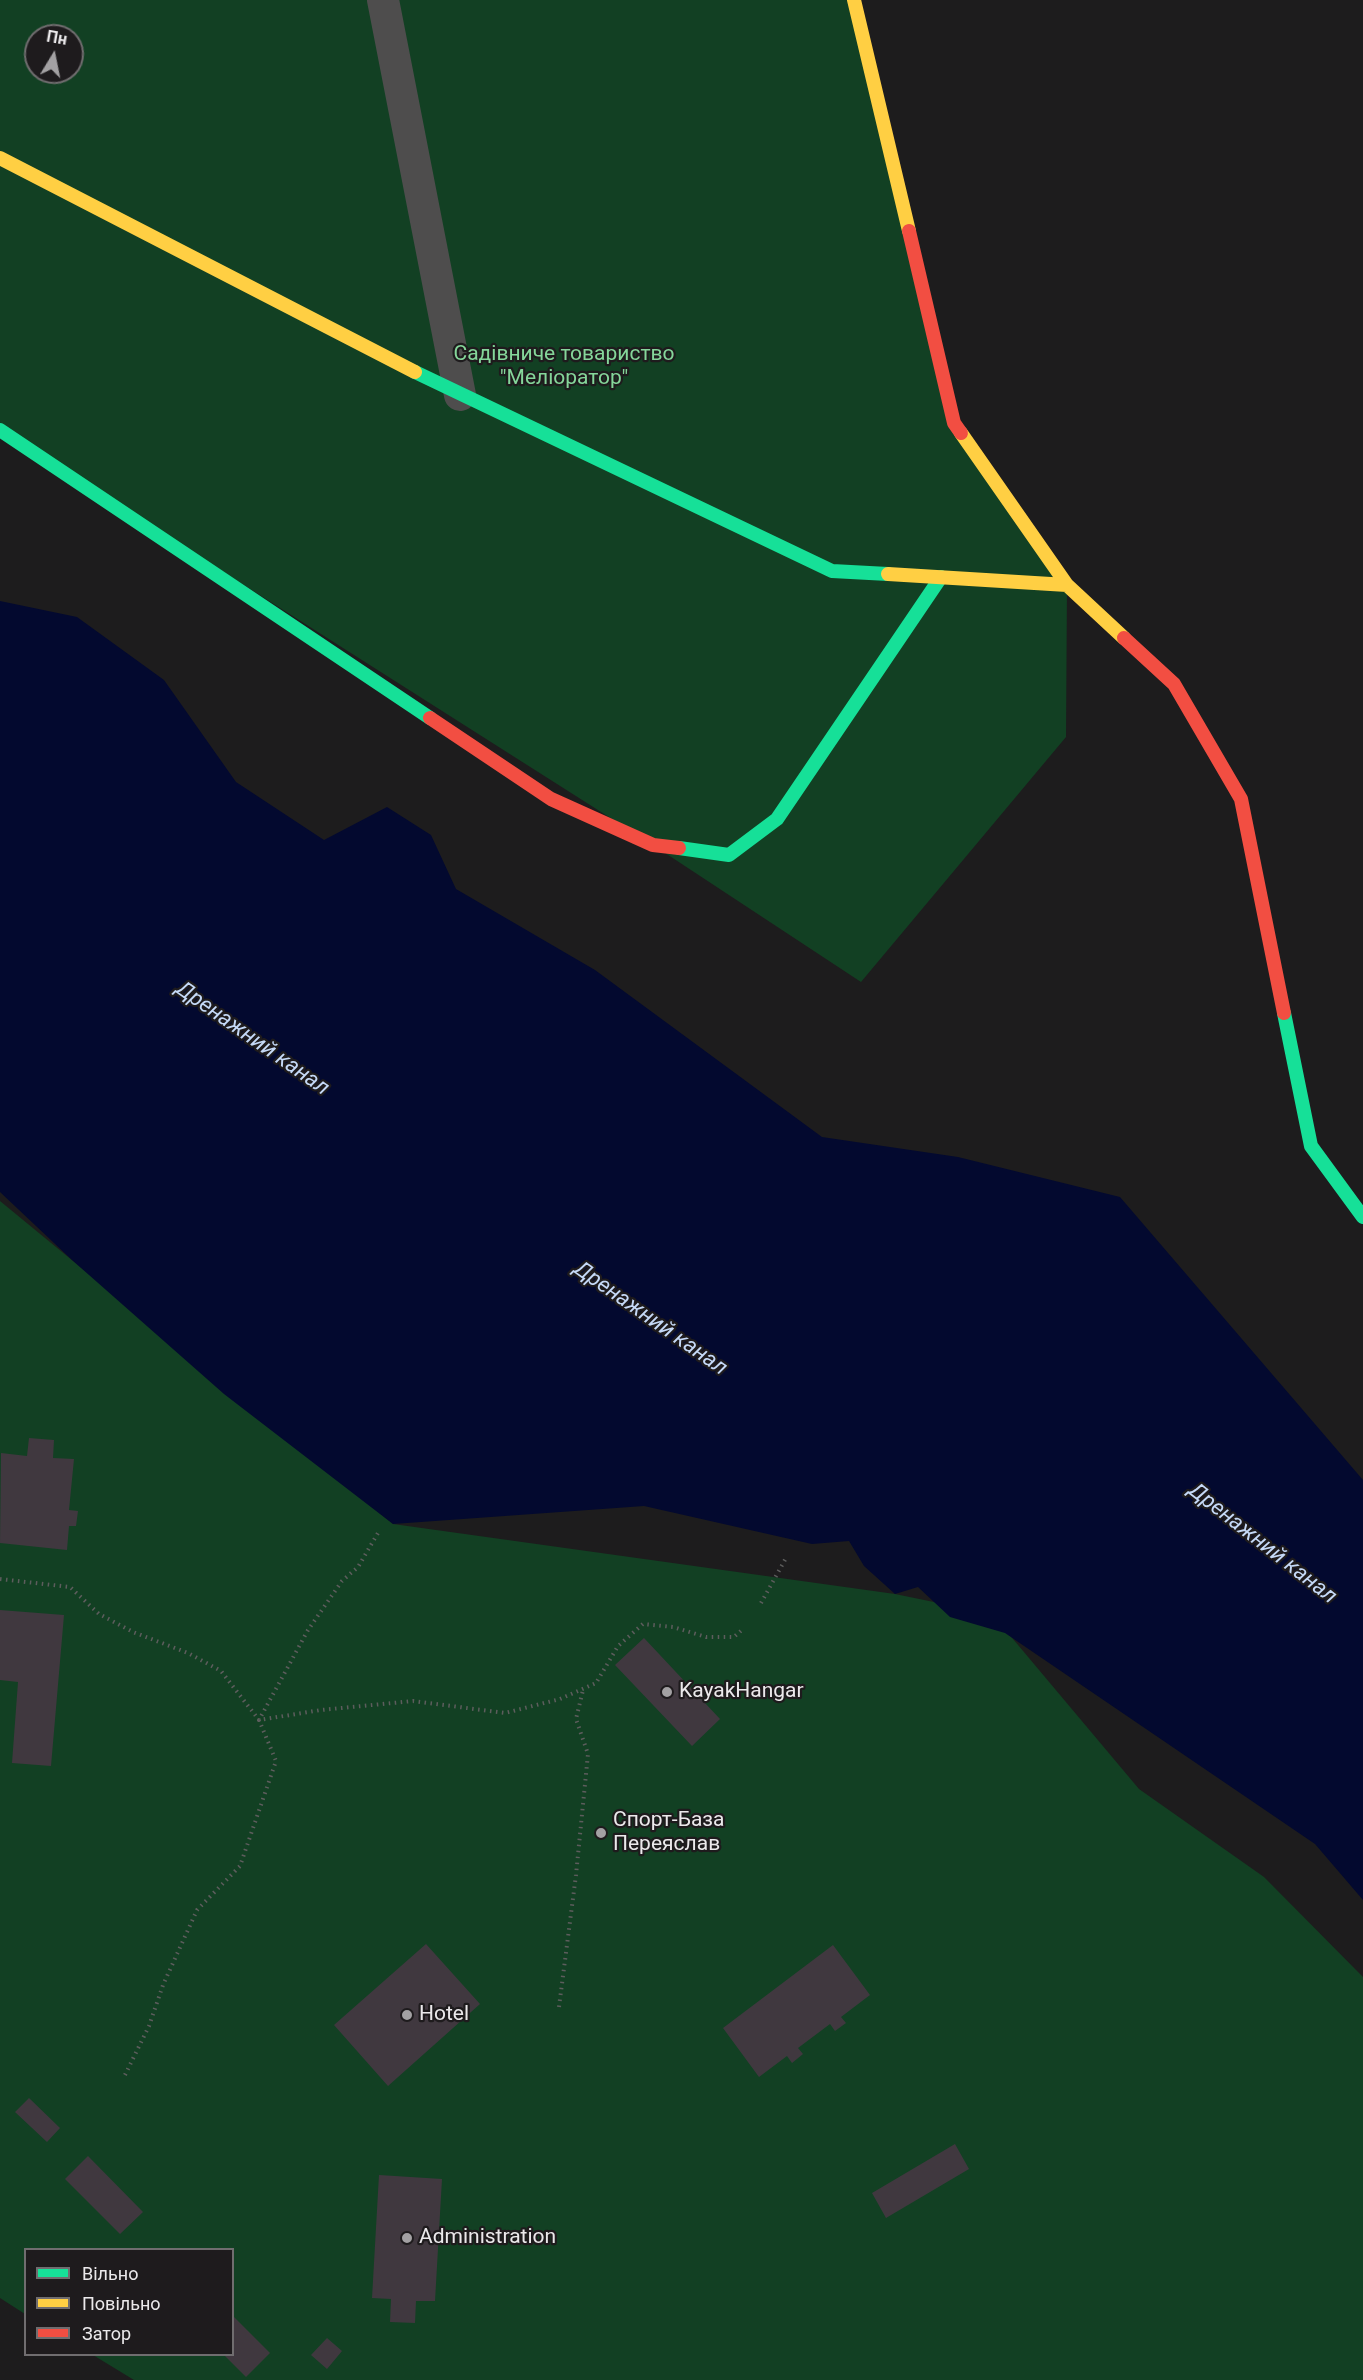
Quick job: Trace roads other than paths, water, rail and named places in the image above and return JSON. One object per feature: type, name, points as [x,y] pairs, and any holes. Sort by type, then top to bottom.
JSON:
[{"type":"street","points":[[382,0],[460,395]]},
{"type":"street","points":[[854,0],[954,423],[1068,585],[1174,684],[1241,799],[1311,1146],[1363,1217]]},
{"type":"street","points":[[0,158],[460,395],[832,571],[1068,585]]},
{"type":"street","points":[[0,430],[551,799],[653,845],[729,855],[777,819],[941,578]]},
{"type":"water","name":"Дренажний канал","points":[[0,601],[77,617],[164,680],[236,782],[324,840],[387,807],[431,835],[456,889],[595,970],[822,1137],[958,1157],[1120,1197],[1363,1480],[1363,1900],[1315,1844],[1005,1633],[950,1617],[918,1587],[895,1594],[864,1566],[849,1541],[812,1544],[644,1506],[393,1524],[224,1394],[72,1260],[0,1192]]},
{"type":"place","name":"KayakHangar","points":[[667,1692]]},
{"type":"place","name":"Спорт-База Переяслав","points":[[601,1833]]},
{"type":"place","name":"Hotel","points":[[407,2015]]},
{"type":"place","name":"Administration","points":[[407,2238]]},
{"type":"park label","name":"Садівниче товариство \"Меліоратор\"","points":[[564,367]]}]
